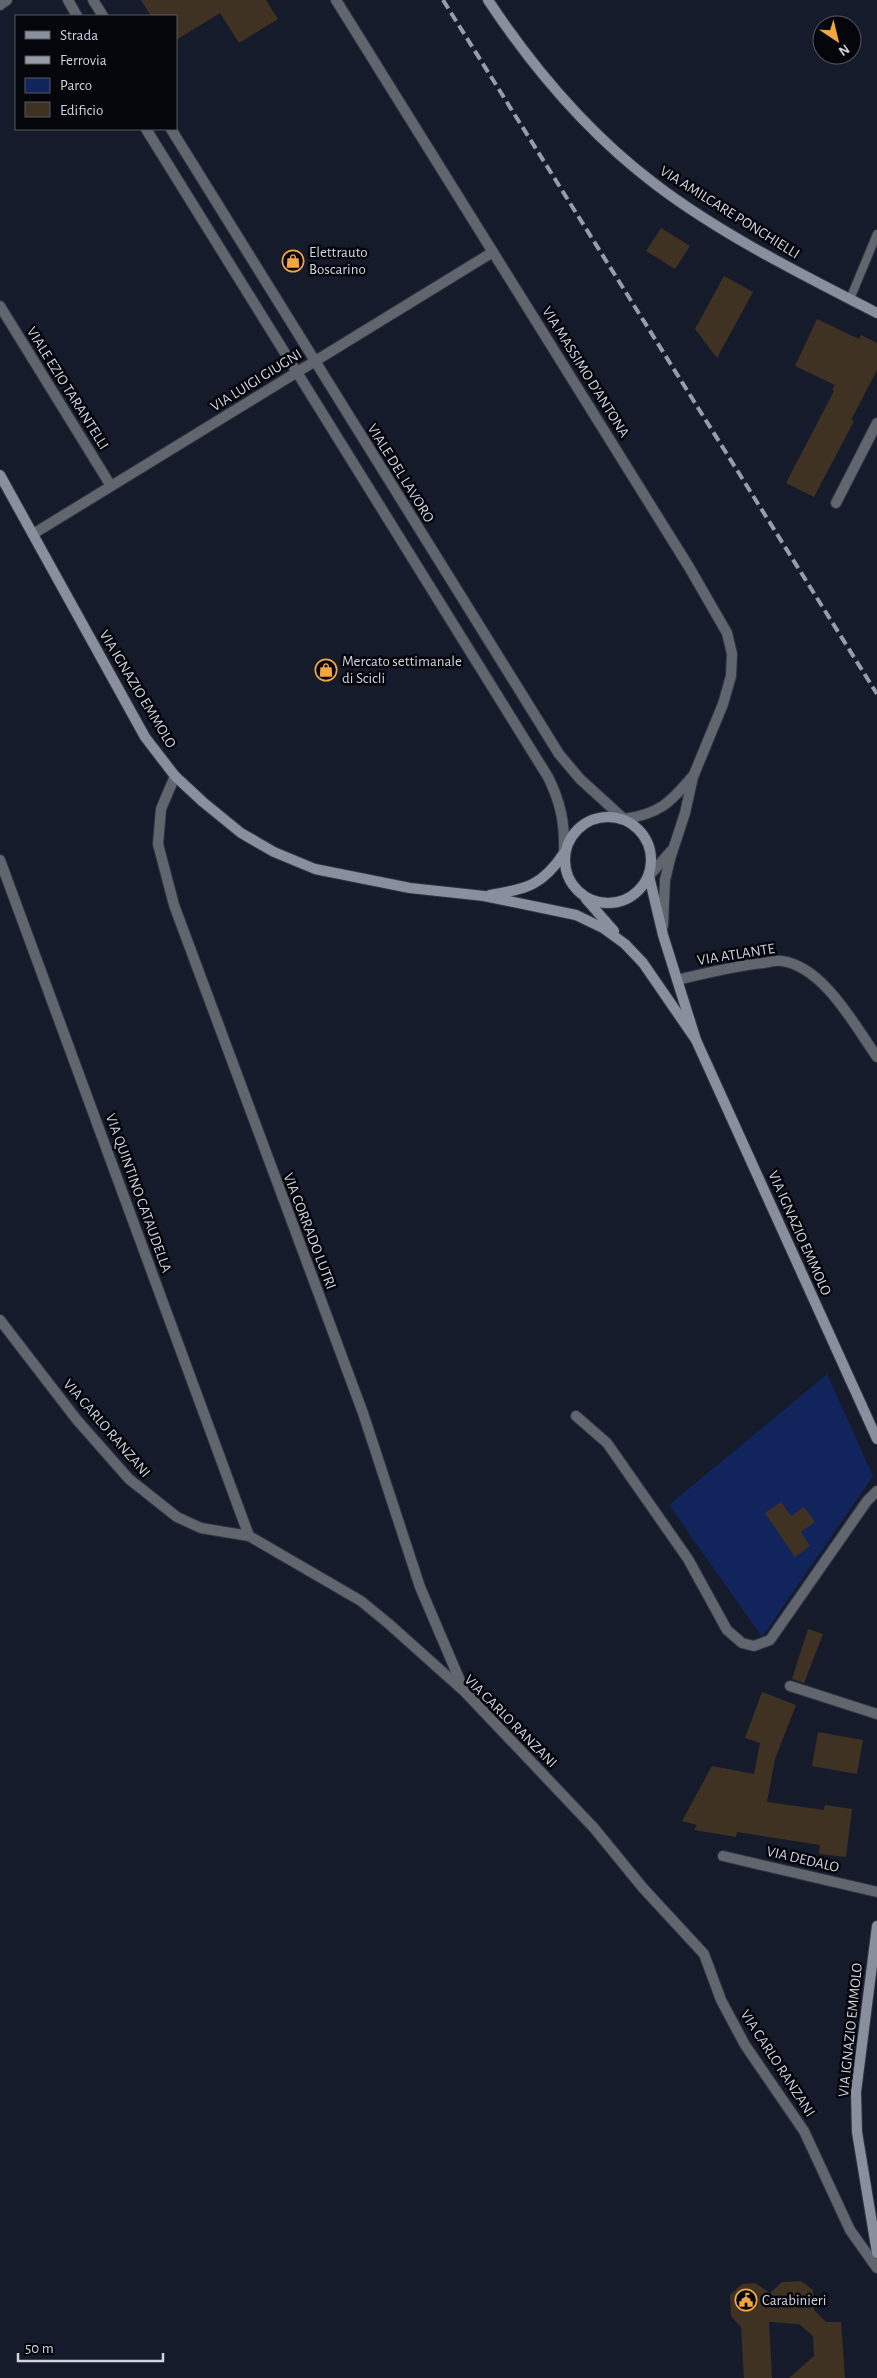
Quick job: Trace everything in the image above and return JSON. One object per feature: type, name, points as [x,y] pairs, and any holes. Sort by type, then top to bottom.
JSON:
[{"type":"street","points":[[0,5],[8,0]]},
{"type":"street","points":[[68,0],[77,15]]},
{"type":"street","points":[[93,0],[101,15]]},
{"type":"street","name":"VIA MASSIMO D'ANTONA","points":[[336,0],[684,559],[727,634],[732,654],[731,676],[723,704],[693,777]]},
{"type":"street","name":"VIA AMILCARE PONCHIELLI","points":[[488,0],[537,67],[562,96],[585,121],[655,184],[746,243],[877,313]]},
{"type":"street","points":[[147,130],[548,777],[562,812],[565,829],[565,870],[572,886],[643,963],[696,1040]]},
{"type":"street","name":"VIALE DEL LAVORO","points":[[173,130],[544,733],[580,779],[624,819]]},
{"type":"street","name":"VIA LUIGI GIUGNI","points":[[33,534],[493,252]]},
{"type":"street","name":"VIALE EZIO TARANTELLI","points":[[0,306],[111,486]]},
{"type":"street","points":[[836,503],[877,423]]},
{"type":"street","name":"VIA IGNAZIO EMMOLO","points":[[0,475],[145,737],[175,776],[241,833],[274,852],[315,869],[410,888],[484,896]]},
{"type":"street","name":"VIA CORRADO LUTRI","points":[[175,776],[162,809],[158,844],[174,905],[363,1412],[420,1587],[465,1692]]},
{"type":"street","points":[[484,896],[520,890],[539,882],[554,869],[572,835],[586,822],[605,817],[624,819],[645,816],[670,803],[693,777]]},
{"type":"street","points":[[663,935],[664,880],[685,813],[693,777]]},
{"type":"street","points":[[624,819],[638,829],[648,843],[652,859],[648,876],[663,935],[696,1040]]},
{"type":"street","points":[[576,915],[598,912],[630,898],[641,888],[648,876],[673,849]]},
{"type":"street","name":"VIA QUINTINO CATAUDELLA","points":[[0,860],[249,1536]]},
{"type":"street","points":[[484,896],[576,915],[603,928],[625,944]]},
{"type":"street","points":[[585,898],[601,904],[617,903]]},
{"type":"street","name":"VIA ATLANTE","points":[[677,980],[748,965],[782,961],[798,966],[814,976],[836,998],[877,1058]]},
{"type":"street","name":"VIA IGNAZIO EMMOLO","points":[[696,1040],[877,1439]]},
{"type":"street","name":"VIA CARLO RANZANI","points":[[0,1320],[77,1420],[129,1479],[177,1517],[201,1528],[249,1536],[361,1601],[465,1692],[594,1828],[643,1888],[704,1954],[721,2000],[744,2044],[804,2131],[843,2216],[877,2268]]},
{"type":"street","points":[[576,1416],[606,1443],[688,1559],[727,1630],[742,1643],[754,1646],[770,1640],[867,1501],[877,1491]]},
{"type":"street","points":[[790,1686],[877,1714]]},
{"type":"street","name":"VIA DEDALO","points":[[723,1856],[877,1892]]},
{"type":"street","name":"VIA IGNAZIO EMMOLO","points":[[877,1926],[856,2092],[857,2132],[875,2228],[877,2253]]},
{"type":"lane","points":[[850,299],[877,234]]},
{"type":"green space","points":[[827,1374],[873,1476],[762,1637],[669,1505]]},
{"type":"building","points":[[141,0],[266,0],[278,19],[239,43],[220,13],[178,39],[178,15],[150,15]]},
{"type":"building","points":[[661,228],[690,246],[675,269],[646,251]]},
{"type":"building","points":[[724,276],[753,292],[717,358],[695,329]]},
{"type":"building","points":[[817,319],[859,339],[861,335],[877,343],[877,370],[851,420],[854,421],[814,497],[786,483],[834,391],[832,390],[835,385],[795,366]]},
{"type":"building","points":[[781,1502],[791,1516],[804,1507],[815,1522],[801,1532],[810,1546],[795,1557],[765,1513]]},
{"type":"building","points":[[808,1629],[823,1634],[804,1683],[792,1679]]},
{"type":"building","points":[[762,1692],[796,1705],[775,1759],[767,1802],[824,1810],[825,1805],[852,1809],[846,1857],[819,1854],[820,1845],[737,1832],[736,1837],[694,1830],[697,1825],[682,1821],[712,1766],[754,1774],[760,1743],[745,1738]]},
{"type":"building","points":[[818,1732],[863,1740],[857,1774],[812,1766]]},
{"type":"building","points":[[801,2281],[813,2290],[814,2310],[826,2322],[841,2322],[845,2378],[789,2378],[814,2356],[813,2336],[799,2324],[769,2322],[772,2378],[744,2378],[741,2327],[731,2316],[730,2295],[742,2284],[755,2283],[770,2293],[782,2282]]},
{"type":"railway","points":[[443,0],[877,694]]},
{"type":"place","name":"Elettrauto Boscarino","points":[[293,261]]},
{"type":"place","name":"Mercato settimanale di Scicli","points":[[326,670]]},
{"type":"place","name":"Carabinieri","points":[[746,2300]]}]
